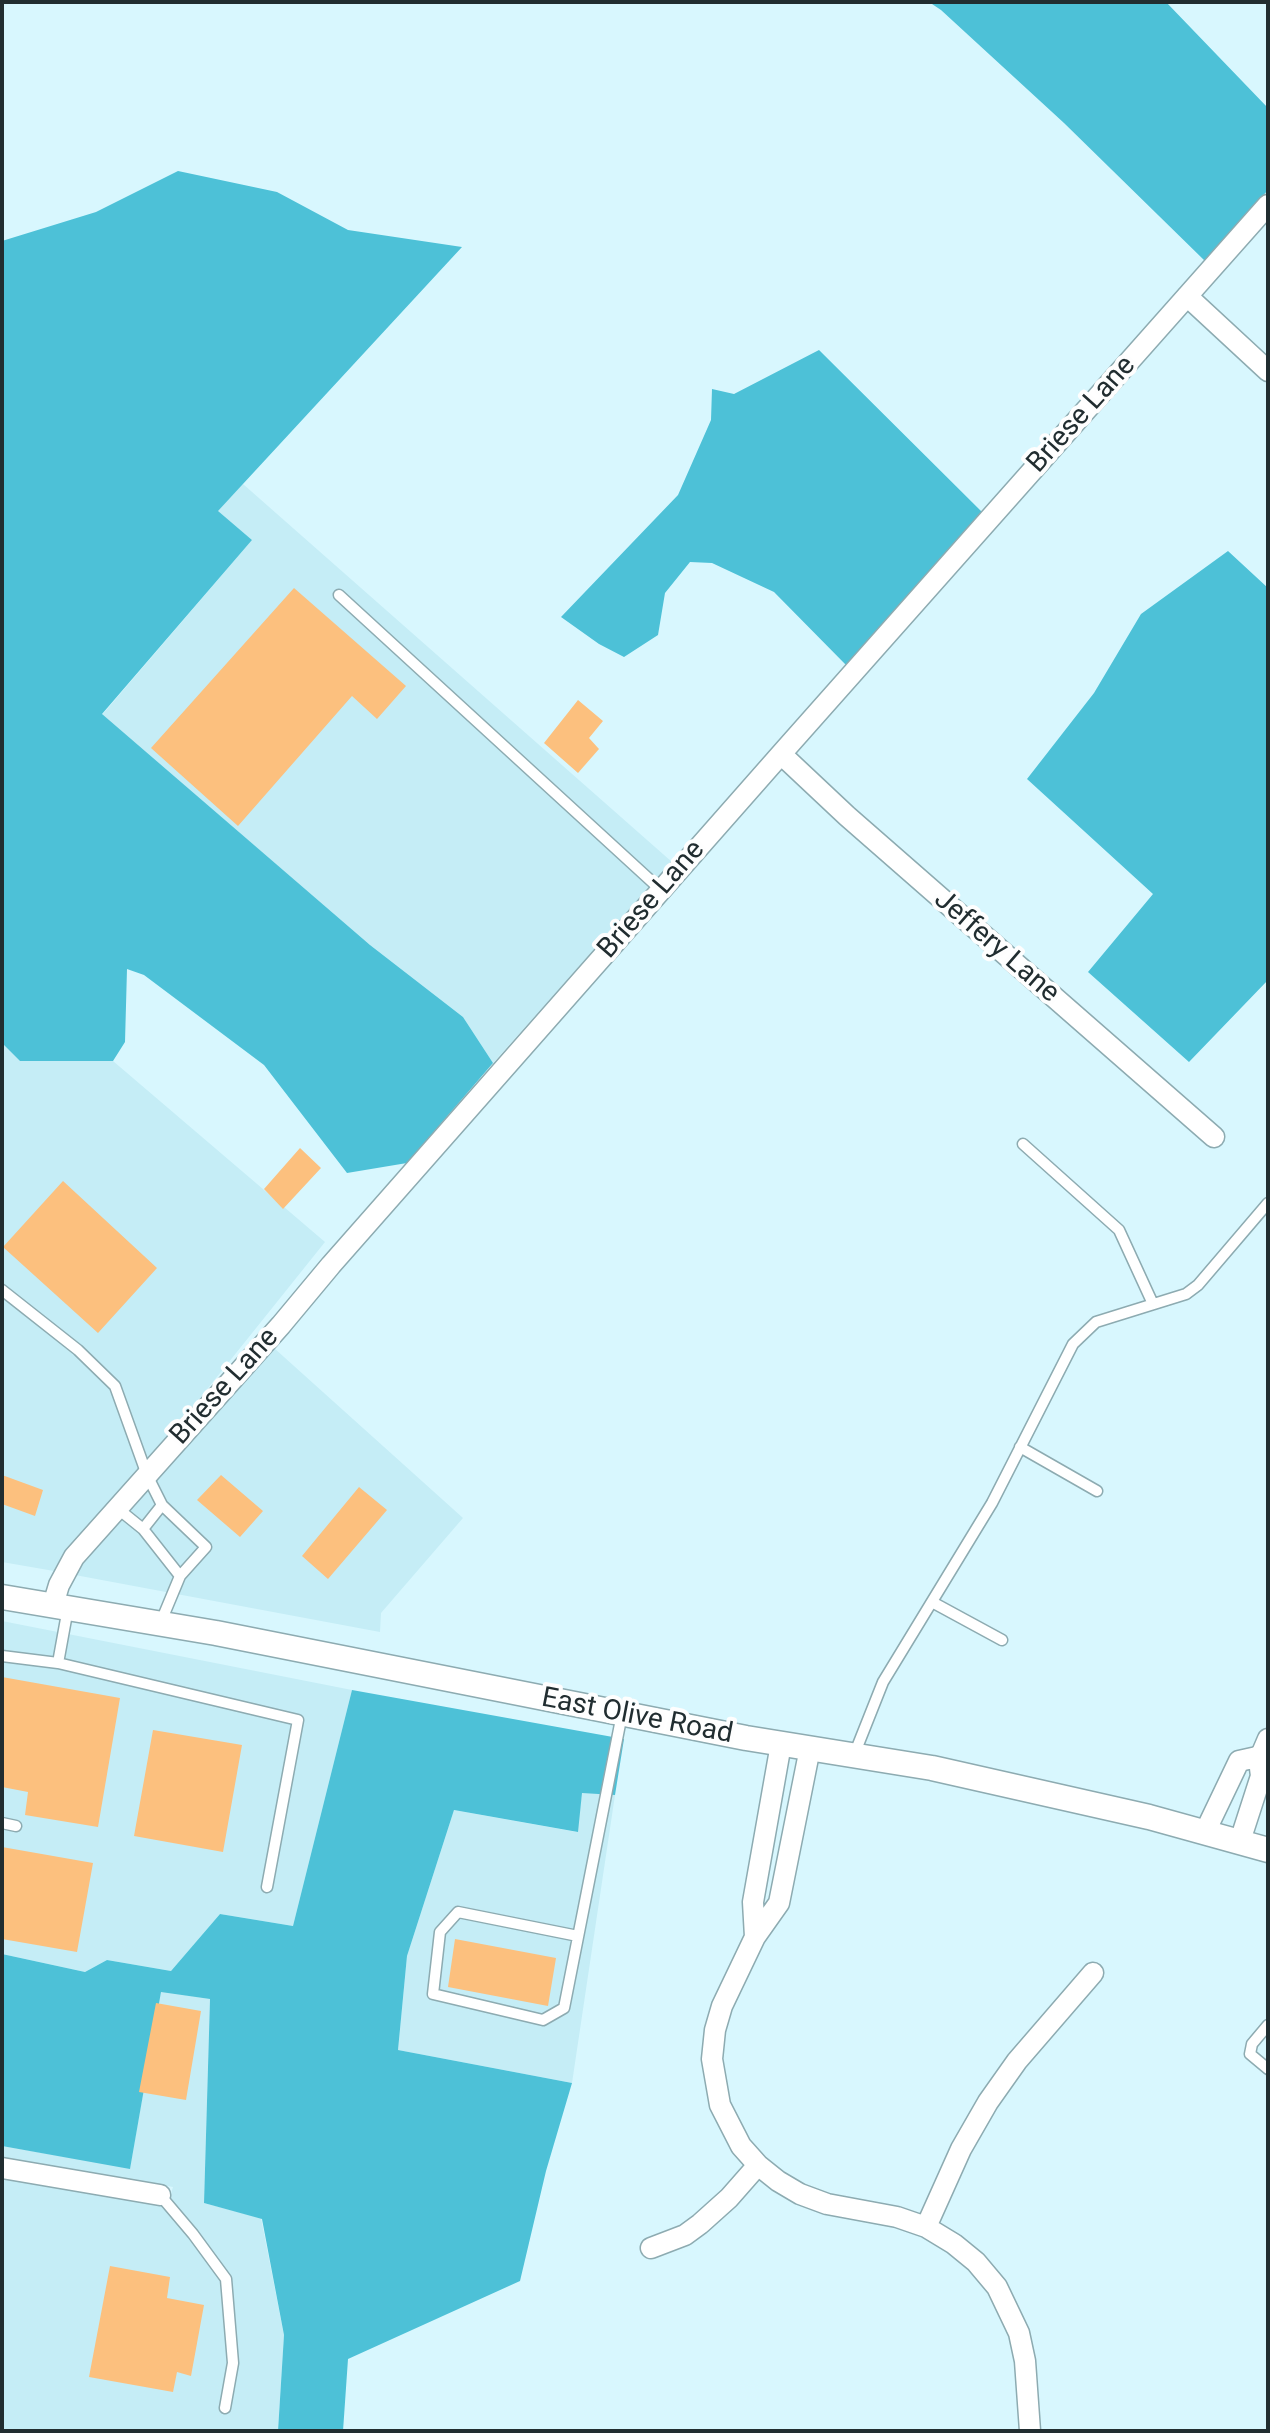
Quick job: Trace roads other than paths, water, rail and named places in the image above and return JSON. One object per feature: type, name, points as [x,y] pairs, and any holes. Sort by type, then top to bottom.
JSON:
[{"type":"street","name":"Briese Lane","points":[[60,1607],[59,1585],[69,1564],[117,1508],[1268,205]]},
{"type":"street","points":[[1187,296],[1268,371]]},
{"type":"street","name":"Jeffery Lane","points":[[781,754],[847,816],[1214,1137]]},
{"type":"street","name":"East Olive Road","points":[[2,1597],[160,1624],[781,1744],[932,1768],[1205,1832],[1268,1850]]},
{"type":"street","points":[[755,1937],[753,1902],[781,1744]]},
{"type":"street","points":[[1205,1832],[1239,1761],[1257,1757],[1264,1746]]},
{"type":"street","points":[[1240,1841],[1261,1776],[1264,1746]]},
{"type":"street","points":[[810,1748],[779,1903],[755,1937],[722,2006],[715,2030],[712,2059],[714,2084],[728,2125],[741,2146],[778,2181],[800,2194],[827,2204],[897,2217],[926,2227],[976,2262],[997,2287],[1010,2310],[1025,2361],[1030,2431]]},
{"type":"street","points":[[926,2227],[961,2149],[988,2102],[1017,2061],[1093,1973]]},
{"type":"street","points":[[651,2248],[685,2235],[700,2224],[729,2198],[758,2165]]},
{"type":"street","points":[[2,2168],[160,2195]]},
{"type":"lane","points":[[339,595],[661,890]]},
{"type":"lane","points":[[1023,1144],[1119,1230],[1153,1304]]},
{"type":"lane","points":[[854,1755],[883,1682],[992,1503],[1073,1344],[1096,1322],[1186,1294],[1198,1285],[1268,1203]]},
{"type":"lane","points":[[2,1290],[78,1350],[115,1386],[147,1475],[162,1505],[184,1534],[206,1547],[180,1576],[160,1624]]},
{"type":"lane","points":[[1020,1447],[1097,1491]]},
{"type":"lane","points":[[143,1529],[162,1505]]},
{"type":"lane","points":[[117,1508],[168,1555],[180,1576]]},
{"type":"lane","points":[[932,1602],[1002,1640]]},
{"type":"lane","points":[[58,1663],[60,1607]]},
{"type":"lane","points":[[2,1656],[58,1663],[298,1720],[267,1887]]},
{"type":"lane","points":[[578,1936],[458,1912],[440,1932],[433,1994],[543,2020],[564,2008],[622,1714]]},
{"type":"lane","points":[[2,1823],[16,1826]]},
{"type":"lane","points":[[1268,2025],[1252,2044],[1250,2054],[1268,2069]]},
{"type":"lane","points":[[160,2195],[226,2279],[233,2363],[225,2408]]}]
